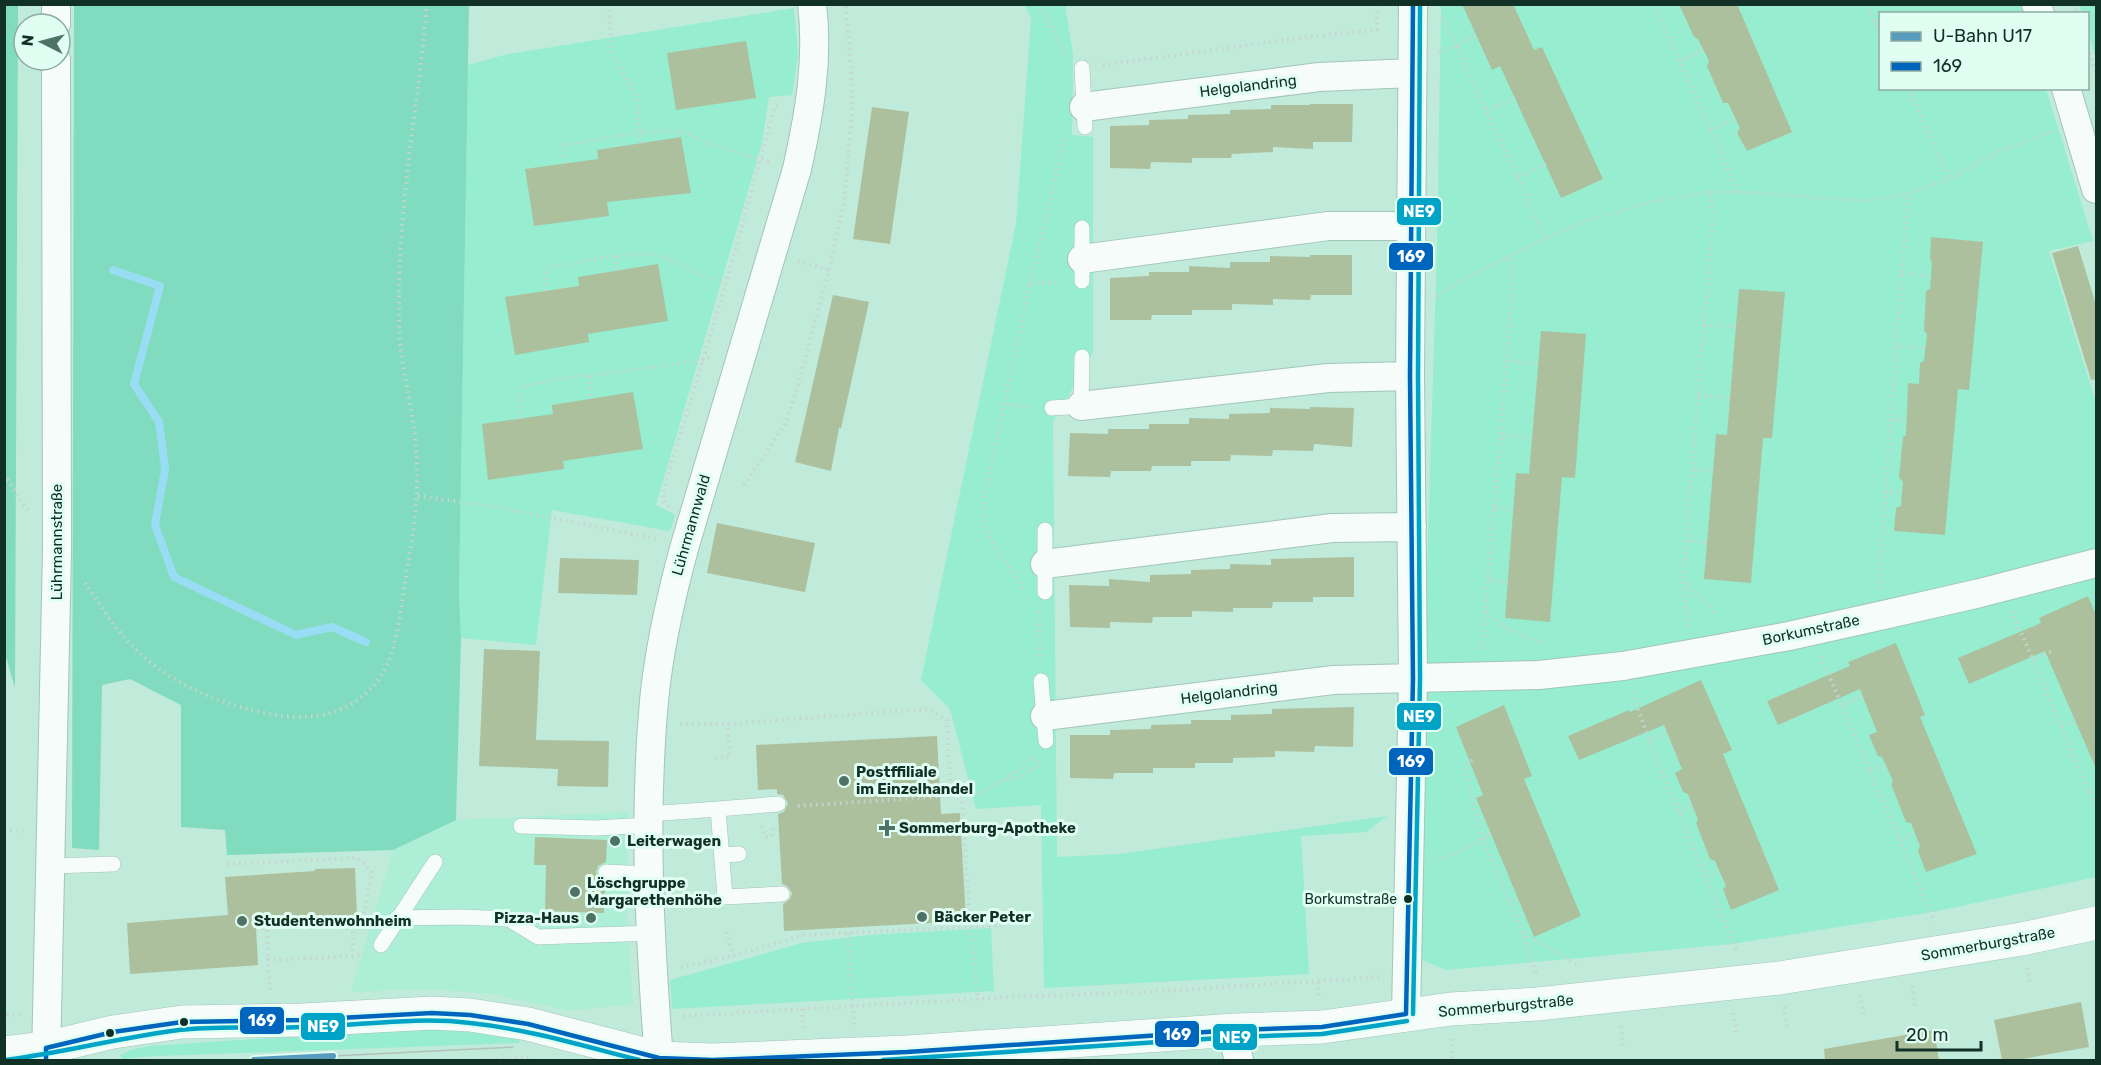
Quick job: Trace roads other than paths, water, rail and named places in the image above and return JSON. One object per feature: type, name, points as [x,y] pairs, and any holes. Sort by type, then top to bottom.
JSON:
[{"type":"street","name":"Lührmannwald","points":[[657,1060],[648,820],[654,700],[667,620],[685,545],[796,169],[811,105],[814,63],[812,4]]},
{"type":"street","points":[[1406,1014],[1413,679],[1410,376],[1413,4]]},
{"type":"street","name":"Lührmannstraße","points":[[46,1054],[57,551],[56,72]]},
{"type":"street","name":"Helgolandring","points":[[1084,117],[1319,77],[1412,73]]},
{"type":"street","points":[[2067,90],[2097,189]]},
{"type":"street","points":[[1082,270],[1328,226],[1411,226]]},
{"type":"street","points":[[1081,406],[1329,378],[1410,376]]},
{"type":"street","points":[[1045,578],[1332,528],[1412,527]]},
{"type":"street","name":"Borkumstraße","points":[[1413,679],[1539,675],[1623,666],[1810,631],[2002,588],[2097,563]]},
{"type":"street","name":"Helgolandring","points":[[1044,736],[1334,680],[1413,679]]},
{"type":"street","name":"Sommerburgstraße","points":[[4,1053],[46,1054],[113,1032],[182,1022],[302,1020],[432,1013],[470,1015],[528,1024],[657,1060],[1237,1045],[1322,1027],[1406,1014],[1538,1004],[1740,983],[1845,969],[2022,939],[2097,923]]},
{"type":"lane","points":[[1082,68],[1084,117]]},
{"type":"lane","points":[[1082,228],[1082,270]]},
{"type":"lane","points":[[1052,408],[1081,406],[1082,357]]},
{"type":"lane","points":[[1045,530],[1045,578]]},
{"type":"lane","points":[[1041,681],[1044,736]]},
{"type":"lane","points":[[521,826],[596,828],[718,809],[785,805]]},
{"type":"lane","points":[[718,809],[725,897],[782,894]]},
{"type":"lane","points":[[722,855],[738,854]]},
{"type":"lane","points":[[381,945],[435,862]]},
{"type":"lane","points":[[51,866],[112,864]]},
{"type":"lane","points":[[606,872],[649,874]]},
{"type":"lane","points":[[397,918],[509,919],[538,937],[652,933]]},
{"type":"waterway","points":[[113,270],[160,286],[134,384],[159,422],[165,469],[155,525],[174,577],[296,635],[332,627],[366,642]]},
{"type":"tram line","points":[[333,1056],[513,1047]]},
{"type":"metro line","name":"U17","points":[[254,1060],[333,1056]]},
{"type":"place","name":"Postffiliale im Einzelhandel","points":[[844,781]]},
{"type":"place","name":"Sommerburg-Apotheke","points":[[887,828]]},
{"type":"place","name":"Leiterwagen","points":[[615,841]]},
{"type":"place","name":"Löschgruppe Margarethenhöhe","points":[[575,892]]},
{"type":"place","name":"Borkumstraße","points":[[1408,899]]},
{"type":"place","name":"Bäcker Peter","points":[[922,917]]},
{"type":"place","name":"Pizza-Haus","points":[[591,918]]},
{"type":"place","name":"Studentenwohnheim","points":[[242,921]]}]
